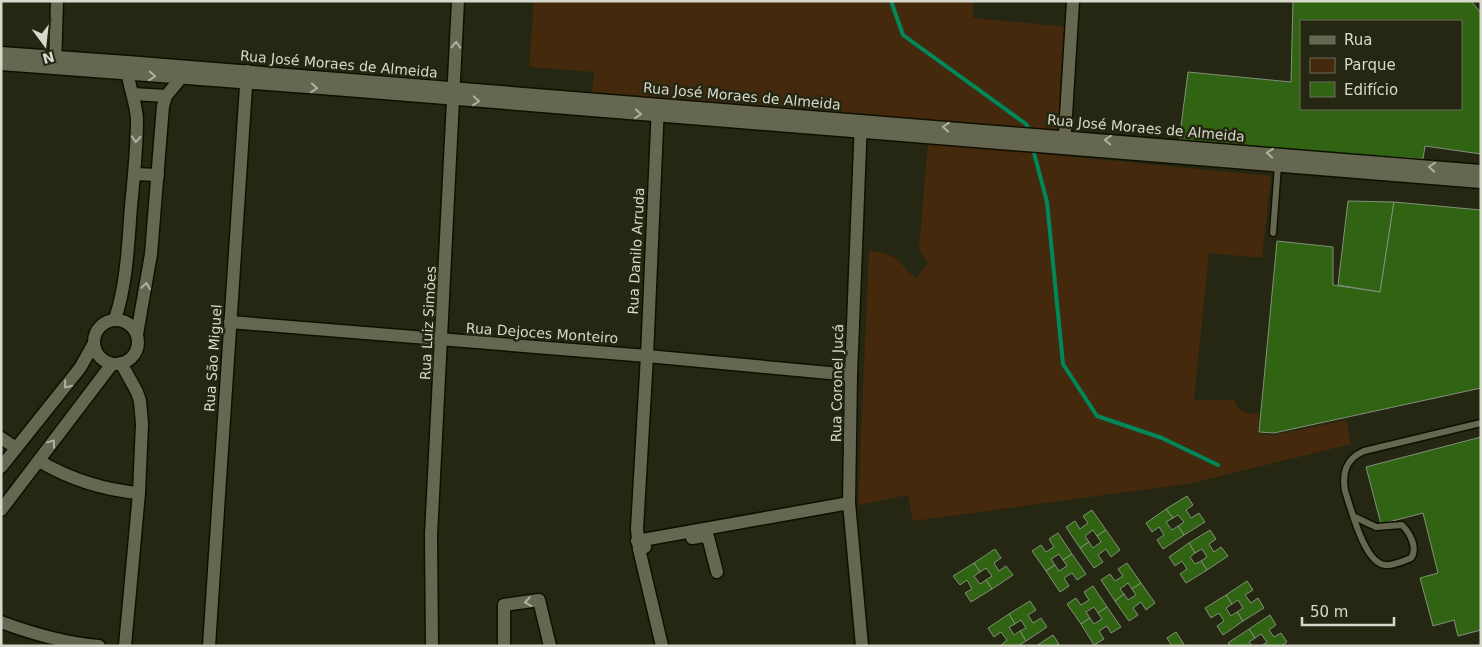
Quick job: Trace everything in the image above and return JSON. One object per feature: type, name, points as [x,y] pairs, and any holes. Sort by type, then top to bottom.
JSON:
[{"type":"street","points":[[55,63],[57,1]]},
{"type":"street","name":"Rua Luiz Simões","points":[[432,646],[431,535],[458,1]]},
{"type":"street","points":[[1064,143],[1073,1]]},
{"type":"street","name":"Rua José Moraes de Almeida","points":[[1,53],[55,63]]},
{"type":"street","name":"Rua José Moraes de Almeida","points":[[1,64],[55,63],[248,77],[1400,170],[1481,182]]},
{"type":"street","points":[[115,319],[122,299],[130,229],[137,117],[127,68]]},
{"type":"street","name":"Rua José Moraes de Almeida","points":[[127,68],[181,78],[248,77]]},
{"type":"street","name":"Rua São Miguel","points":[[209,646],[248,77]]},
{"type":"street","points":[[1,510],[116,364],[130,359],[135,352],[138,343],[137,334],[151,254],[162,117],[166,96],[181,78]]},
{"type":"street","points":[[133,94],[166,96]]},
{"type":"street","name":"Rua Danilo Arruda","points":[[658,110],[637,529],[638,545],[662,646]]},
{"type":"street","name":"Rua Coronel Jucá","points":[[860,126],[851,376],[849,502],[862,646]]},
{"type":"street","name":"Rua José Moraes de Almeida","points":[[1231,156],[1278,165],[1293,161]]},
{"type":"street","name":"Rua José Moraes de Almeida","points":[[1400,170],[1481,171]]},
{"type":"street","points":[[134,174],[158,175]]},
{"type":"street","points":[[130,229],[153,230]]},
{"type":"street","points":[[1,468],[80,368],[93,345],[98,327],[115,319],[124,321],[132,326],[137,334]]},
{"type":"street","name":"Rua Dejoces Monteiro","points":[[230,322],[647,356],[851,376]]},
{"type":"street","points":[[93,345],[96,354],[103,360],[116,364],[137,392],[141,412],[139,493],[125,646]]},
{"type":"street","points":[[1,438],[16,448]]},
{"type":"street","points":[[39,461],[59,472],[106,489],[139,493]]},
{"type":"street","points":[[638,545],[849,502]]},
{"type":"street","points":[[638,545],[708,537],[717,572]]},
{"type":"street","points":[[504,646],[504,606],[539,600],[550,646]]},
{"type":"street","points":[[1,622],[23,631],[78,644],[99,646]]},
{"type":"lane","points":[[1273,233],[1278,165]]},
{"type":"lane","points":[[1355,518],[1376,527],[1402,525],[1412,542],[1413,556],[1388,565],[1378,562],[1367,552],[1355,518],[1344,482],[1346,467],[1355,455],[1364,451],[1481,423]]},
{"type":"green space","points":[[534,1],[973,1],[973,18],[1069,27],[1063,135],[592,94],[594,72],[529,67]]},
{"type":"green space","points":[[928,143],[1271,176],[1262,258],[1209,253],[1194,400],[1235,400],[1238,407],[1244,412],[1259,413],[1258,434],[1274,435],[1346,420],[1351,444],[1193,483],[913,521],[908,495],[858,505],[869,251],[881,253],[899,261],[916,278],[928,264],[919,249]]},
{"type":"building","points":[[1293,1],[1471,1],[1481,13],[1481,154],[1425,146],[1423,159],[1179,142],[1188,72],[1291,82]]},
{"type":"building","points":[[1348,201],[1394,202],[1380,292],[1338,285]]},
{"type":"building","points":[[1394,202],[1481,210],[1481,388],[1274,433],[1259,432],[1277,241],[1333,247],[1333,285],[1380,292]]},
{"type":"building","points":[[1481,437],[1481,630],[1458,636],[1454,620],[1433,626],[1420,578],[1438,573],[1423,513],[1381,524],[1366,467]]},
{"type":"building","points":[[1187,496],[1193,505],[1186,510],[1191,518],[1199,513],[1205,522],[1184,535],[1178,526],[1184,522],[1178,515],[1173,518],[1166,509]]},
{"type":"building","points":[[1166,509],[1173,518],[1166,522],[1172,530],[1178,526],[1184,535],[1163,549],[1157,540],[1164,535],[1159,527],[1152,532],[1146,523]]},
{"type":"building","points":[[1092,510],[1106,530],[1097,536],[1093,530],[1085,536],[1089,542],[1080,548],[1066,527],[1075,521],[1080,529],[1088,523],[1083,516]]},
{"type":"building","points":[[1106,530],[1120,550],[1111,557],[1106,549],[1098,555],[1103,562],[1094,568],[1080,548],[1089,542],[1093,548],[1101,542],[1097,536]]},
{"type":"building","points":[[1210,530],[1216,539],[1209,544],[1214,552],[1221,547],[1228,556],[1207,570],[1201,561],[1207,557],[1202,549],[1195,553],[1189,543]]},
{"type":"building","points":[[1058,533],[1072,554],[1063,560],[1059,554],[1051,559],[1055,565],[1046,571],[1032,551],[1041,545],[1046,552],[1054,547],[1049,539]]},
{"type":"building","points":[[1189,543],[1195,553],[1190,557],[1195,564],[1201,561],[1207,570],[1186,583],[1180,574],[1187,569],[1182,561],[1175,566],[1169,557]]},
{"type":"building","points":[[995,549],[1001,558],[994,563],[999,571],[1006,566],[1013,575],[992,589],[986,580],[992,576],[986,568],[980,572],[974,563]]},
{"type":"building","points":[[1072,554],[1086,574],[1077,580],[1072,573],[1064,578],[1069,586],[1060,592],[1046,571],[1055,565],[1059,571],[1067,566],[1063,560]]},
{"type":"building","points":[[974,563],[980,572],[974,576],[980,584],[986,580],[992,589],[971,602],[965,593],[972,589],[967,580],[960,585],[953,576]]},
{"type":"building","points":[[1127,563],[1141,583],[1132,589],[1128,583],[1120,589],[1124,594],[1115,601],[1101,580],[1110,574],[1115,581],[1123,576],[1118,569]]},
{"type":"building","points":[[1247,581],[1253,590],[1245,595],[1251,603],[1258,598],[1264,608],[1243,621],[1237,612],[1243,608],[1238,600],[1232,604],[1226,595]]},
{"type":"building","points":[[1141,583],[1155,603],[1146,610],[1141,602],[1133,608],[1138,615],[1129,621],[1115,601],[1124,594],[1128,600],[1136,595],[1132,589]]},
{"type":"building","points":[[1093,586],[1107,607],[1098,613],[1094,607],[1086,612],[1090,618],[1081,624],[1067,604],[1076,598],[1081,605],[1089,600],[1084,592]]},
{"type":"building","points":[[1226,595],[1232,604],[1226,608],[1231,616],[1237,612],[1243,621],[1223,635],[1217,626],[1224,621],[1219,613],[1211,618],[1205,608]]},
{"type":"building","points":[[1030,601],[1036,610],[1028,615],[1033,623],[1041,618],[1047,627],[1026,641],[1020,631],[1026,628],[1021,620],[1015,624],[1009,614]]},
{"type":"building","points":[[1107,607],[1121,627],[1111,633],[1107,626],[1099,631],[1104,639],[1094,645],[1081,624],[1090,618],[1094,624],[1102,619],[1098,613]]},
{"type":"building","points":[[1009,614],[1015,624],[1009,627],[1014,635],[1020,631],[1026,641],[1018,646],[1000,646],[1007,640],[1001,632],[994,637],[988,628]]},
{"type":"building","points":[[1270,615],[1276,625],[1269,630],[1274,637],[1281,633],[1287,642],[1281,646],[1261,646],[1267,642],[1261,634],[1255,638],[1249,629]]},
{"type":"building","points":[[1249,629],[1255,638],[1249,642],[1252,646],[1231,646],[1228,643]]},
{"type":"building","points":[[1176,632],[1185,646],[1172,646],[1167,638]]},
{"type":"building","points":[[1053,635],[1059,644],[1056,646],[1036,646]]},
{"type":"waterway","points":[[891,1],[903,35],[1026,124],[1028,128]]},
{"type":"waterway","points":[[1034,153],[1047,202],[1063,364],[1097,416],[1162,438],[1218,465]]}]
